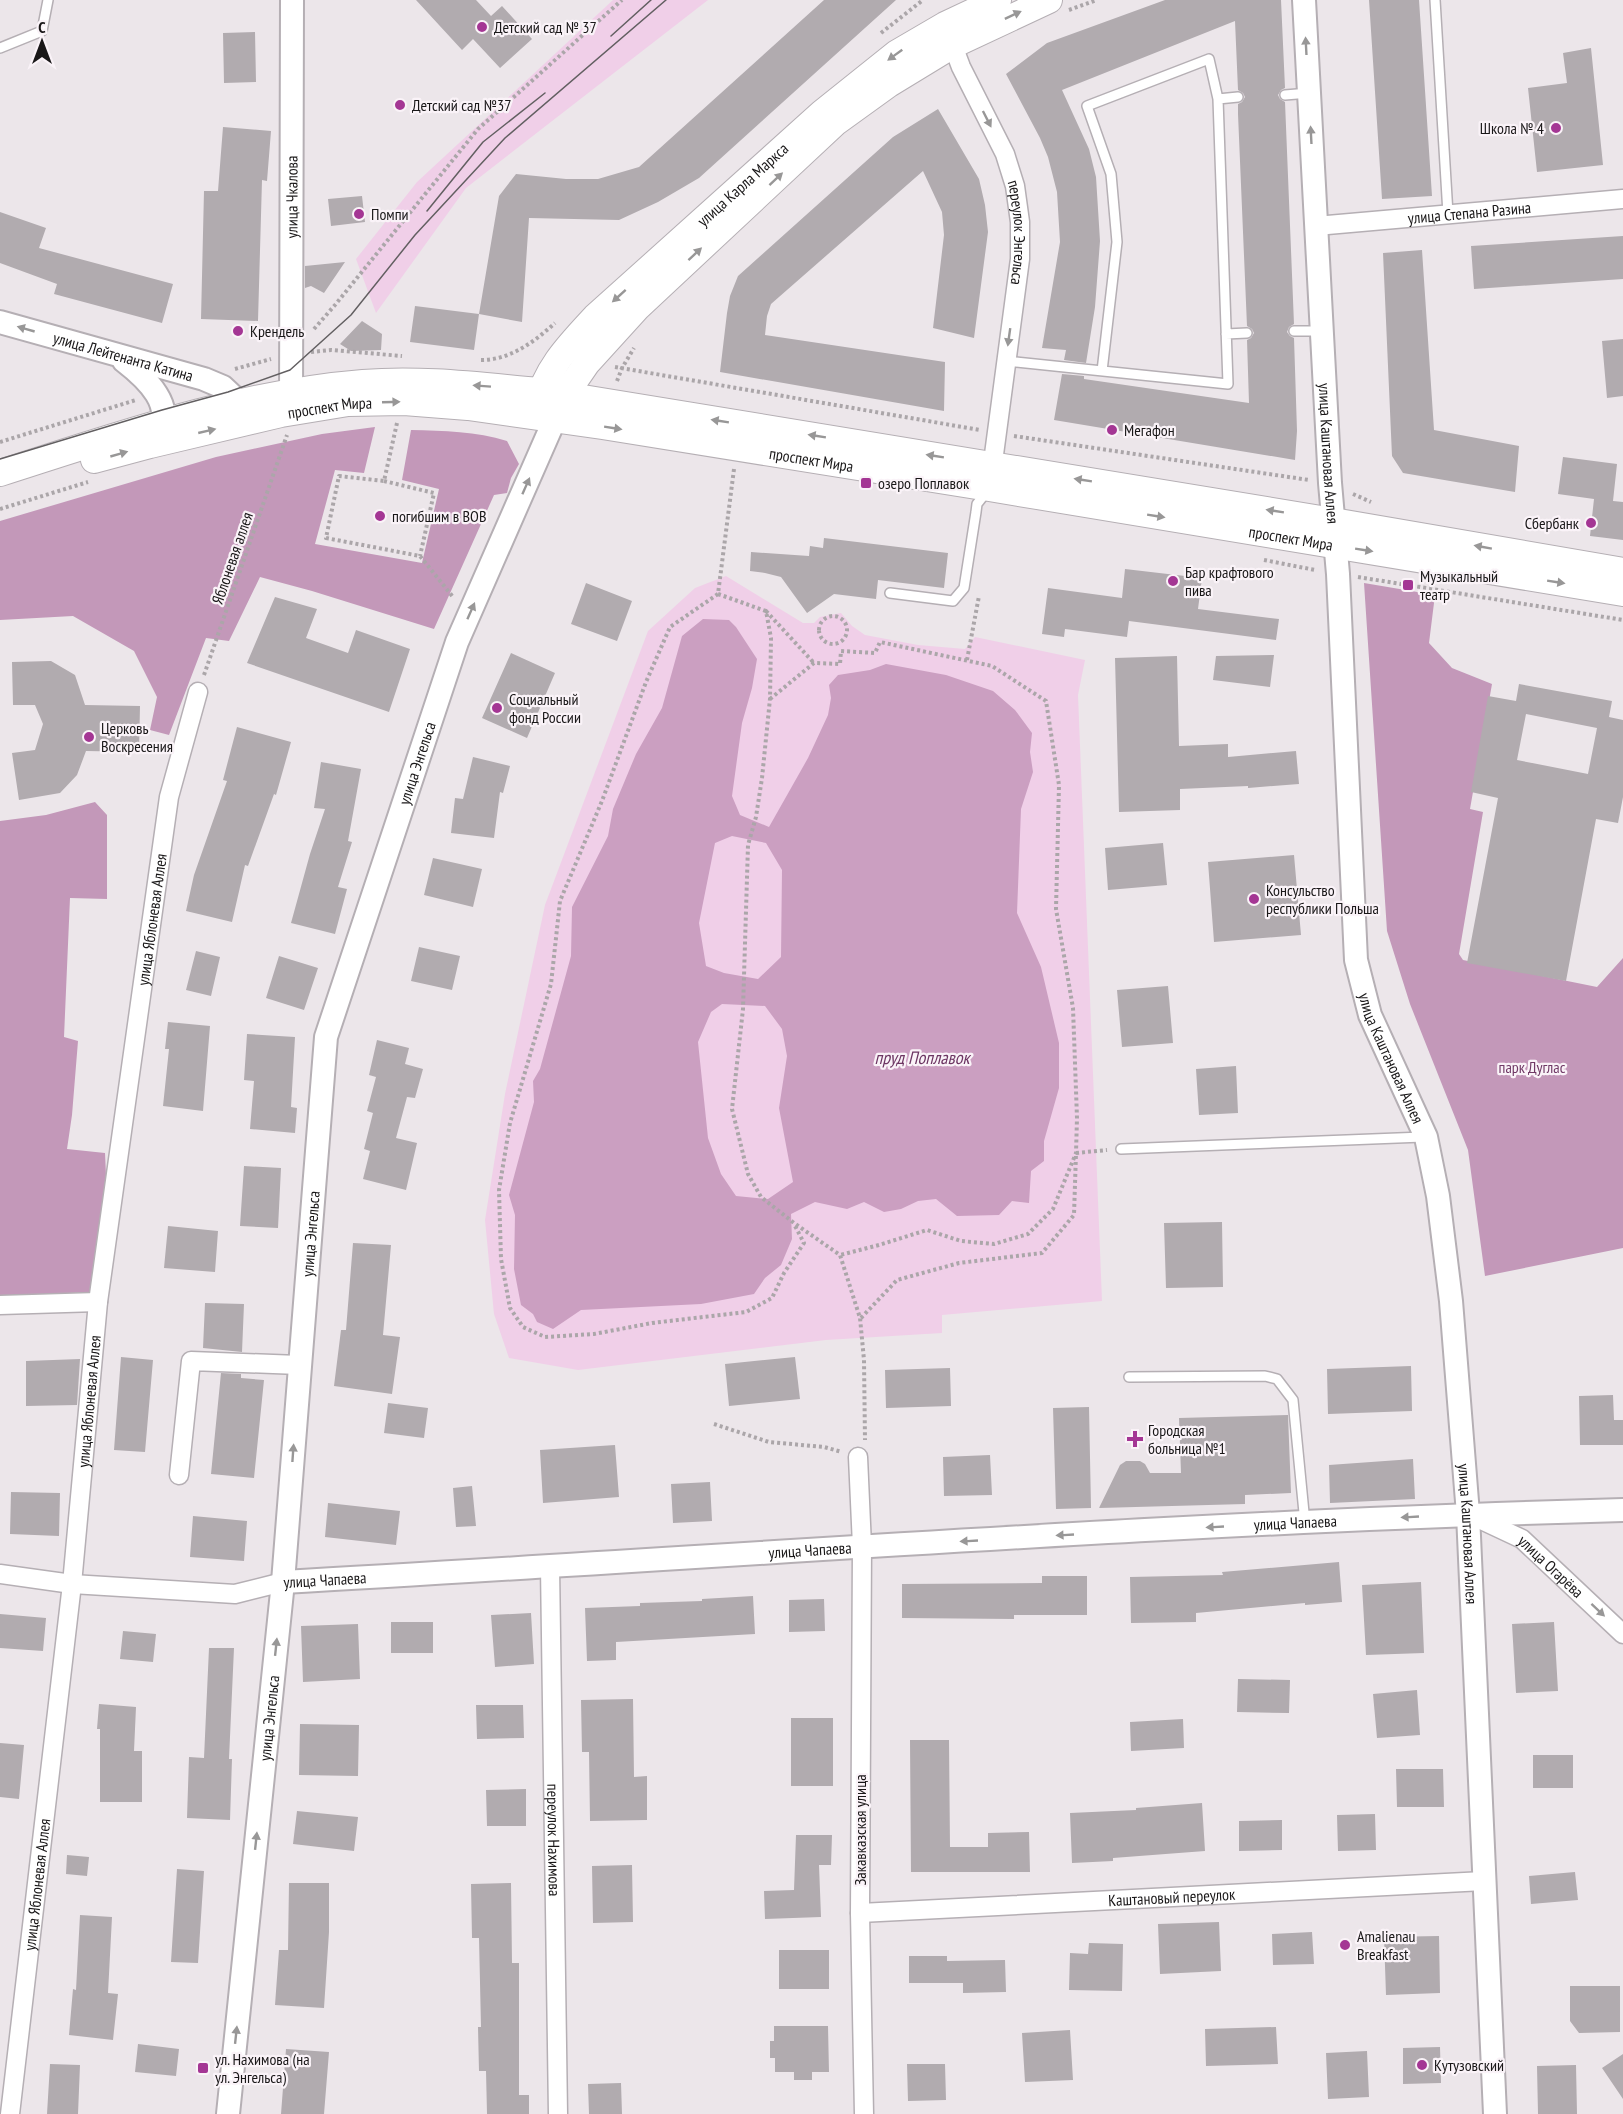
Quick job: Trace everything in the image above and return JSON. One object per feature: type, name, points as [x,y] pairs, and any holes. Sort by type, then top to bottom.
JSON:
[{"type":"main road","name":"улица Карла Маркса","points":[[949,35],[998,0]]},
{"type":"main road","name":"улица Карла Маркса","points":[[545,418],[561,353],[595,317],[822,112],[897,53],[1049,0]]},
{"type":"main road","name":"проспект Мира","points":[[0,474],[164,422],[239,402],[290,412],[363,383],[424,382],[553,393],[991,477],[1334,533],[1623,571]]},
{"type":"main road","name":"проспект Мира","points":[[0,474],[102,459],[150,445],[290,412],[348,403],[404,402],[468,407],[991,477]]},
{"type":"main road","name":"проспект Мира","points":[[1334,533],[1623,593]]},
{"type":"street","name":"улица Чкалова","points":[[290,412],[292,0]]},
{"type":"street","name":"улица Каштановая Аллея","points":[[1304,0],[1330,483],[1338,574],[1356,960],[1370,1015],[1426,1137],[1438,1196],[1451,1301],[1468,1514],[1495,2114]]},
{"type":"street","name":"переулок Энгельса","points":[[949,35],[961,67],[1005,154],[1015,186],[1020,222],[1020,259],[991,477]]},
{"type":"street","name":"улица Степана Разина","points":[[1316,226],[1623,199]]},
{"type":"street","name":"улица Лейтенанта Катина","points":[[0,322],[204,379],[223,387],[239,402]]},
{"type":"street","points":[[114,354],[146,378],[157,393],[164,422],[150,445]]},
{"type":"street","name":"улица Энгельса","points":[[228,2114],[283,1582],[326,1037],[457,642],[545,418]]},
{"type":"street","name":"улица Яблоневая Аллея","points":[[10,2114],[72,1584],[98,1302],[169,797],[198,692]]},
{"type":"street","points":[[0,1305],[98,1302]]},
{"type":"street","points":[[179,1474],[190,1361],[300,1365]]},
{"type":"street","name":"Закавказская улица","points":[[858,1456],[862,1546],[860,1913],[864,2114]]},
{"type":"street","name":"улица Чапаева","points":[[0,1574],[72,1584],[235,1594],[283,1582],[862,1546],[1468,1514],[1623,1510]]},
{"type":"street","name":"улица Огарёва","points":[[1468,1514],[1522,1539],[1623,1634]]},
{"type":"street","name":"переулок Нахимова","points":[[550,1567],[558,2114]]},
{"type":"street","name":"Каштановый переулок","points":[[860,1913],[1484,1881]]},
{"type":"lane","points":[[0,48],[42,31],[48,0]]},
{"type":"lane","points":[[1436,0],[1448,214]]},
{"type":"lane","points":[[1006,361],[1102,371],[1228,384],[1218,99],[1209,59],[1087,106],[1111,174],[1117,242],[1102,371]]},
{"type":"lane","points":[[1285,94],[1309,93]]},
{"type":"lane","points":[[1218,99],[1238,98]]},
{"type":"lane","points":[[1294,331],[1322,331]]},
{"type":"lane","points":[[1226,334],[1247,333]]},
{"type":"lane","points":[[890,593],[953,601],[964,588],[977,504],[991,477]]},
{"type":"lane","points":[[1121,1149],[1426,1137]]},
{"type":"lane","points":[[1129,1377],[1264,1376],[1277,1379],[1293,1400],[1305,1523]]},
{"type":"path","points":[[291,353],[335,305],[478,129],[622,0]]},
{"type":"path","points":[[617,382],[639,341]]},
{"type":"path","points":[[622,369],[996,433],[1330,483],[1376,505]]},
{"type":"path","points":[[276,434],[290,412]]},
{"type":"path","name":"Яблоневая аллея","points":[[198,692],[290,412]]},
{"type":"path","points":[[384,481],[398,417]]},
{"type":"path","points":[[746,468],[734,466],[718,594],[670,627],[560,901],[551,984],[510,1123],[499,1190],[501,1259],[510,1308],[523,1327],[545,1337],[594,1334],[652,1323],[704,1319],[746,1312],[772,1298],[784,1273],[804,1243],[794,1223]]},
{"type":"path","points":[[420,556],[434,493],[384,481],[339,476],[326,538],[420,556],[457,603]]},
{"type":"path","points":[[0,509],[98,479]]},
{"type":"path","points":[[1258,559],[1623,620]]},
{"type":"path","points":[[718,594],[766,611],[814,663]]},
{"type":"path","points":[[714,1424],[770,1442],[824,1447],[866,1457],[864,1360],[860,1318],[840,1255],[761,1197],[748,1174],[732,1109],[743,1009],[748,845],[756,817],[762,778],[770,699],[771,638],[766,611]]},
{"type":"path","points":[[835,616],[845,623],[846,632],[838,642],[829,643],[822,638],[820,625],[826,618],[835,616]]},
{"type":"path","points":[[770,699],[814,663],[840,664],[841,651],[838,642]]},
{"type":"path","points":[[841,651],[875,653],[880,642],[992,666],[1046,701],[1059,785],[1056,909],[1073,1008],[1077,1118],[1074,1215],[1042,1253],[959,1263],[897,1280],[860,1318]]},
{"type":"path","points":[[1076,1153],[1121,1149]]},
{"type":"path","points":[[840,1255],[927,1230],[962,1241],[994,1244],[1028,1234],[1053,1209],[1076,1153]]},
{"type":"shaded area","points":[[613,0],[708,0],[466,188],[376,313],[356,259],[417,182]]},
{"type":"shaded area","name":"пруд Поплавок","points":[[726,576],[803,623],[814,623],[820,617],[841,613],[852,626],[865,635],[918,645],[965,649],[975,637],[1085,660],[1078,695],[1102,1301],[942,1315],[942,1333],[826,1340],[578,1370],[509,1358],[494,1314],[485,1220],[505,1094],[545,905],[648,631],[695,588]]},
{"type":"green space","points":[[375,427],[364,473],[335,470],[315,544],[422,563],[439,489],[402,480],[411,430],[472,433],[507,441],[519,464],[511,478],[507,493],[494,495],[434,629],[260,577],[229,641],[206,638],[169,735],[150,730],[157,697],[134,651],[73,616],[0,620],[0,521],[216,457],[322,434]]},
{"type":"green space","name":"парк Дуглас","points":[[1364,583],[1435,595],[1429,643],[1452,668],[1492,684],[1470,809],[1483,812],[1459,954],[1463,960],[1597,987],[1623,958],[1623,1248],[1485,1276],[1468,1150],[1410,1004],[1387,931]]},
{"type":"green space","points":[[95,802],[107,815],[107,899],[70,898],[64,1037],[78,1041],[67,1149],[105,1153],[106,1175],[94,1292],[0,1296],[0,821],[46,815]]},
{"type":"water","name":"пруд Поплавок","points":[[703,619],[729,620],[757,659],[742,723],[732,796],[740,815],[769,827],[808,758],[828,715],[831,698],[829,685],[838,675],[870,670],[886,664],[946,675],[993,691],[1015,710],[1032,733],[1030,752],[1033,772],[1021,809],[1017,913],[1041,967],[1059,1043],[1059,1088],[1044,1141],[1044,1161],[1031,1171],[1029,1203],[1012,1201],[999,1215],[957,1216],[936,1199],[918,1201],[901,1209],[884,1212],[864,1202],[847,1209],[815,1202],[791,1214],[792,1239],[781,1265],[765,1278],[754,1294],[701,1304],[581,1310],[553,1329],[537,1322],[533,1314],[521,1305],[514,1269],[515,1215],[509,1195],[534,1102],[533,1081],[540,1069],[571,956],[572,907],[608,836],[613,809],[636,754],[662,708],[682,636]],"holes":[[[732,836],[766,843],[782,870],[781,957],[758,979],[724,973],[706,966],[699,923],[715,843]],[[722,1004],[765,1006],[782,1029],[787,1056],[779,1108],[793,1182],[768,1199],[736,1196],[721,1174],[708,1138],[698,1042],[711,1012]]]},
{"type":"building","name":"Детский сад № 37","points":[[416,0],[476,0],[491,16],[502,6],[532,39],[500,68],[473,39],[462,50]]},
{"type":"building","points":[[824,0],[896,0],[699,178],[658,202],[619,220],[529,218],[522,322],[479,314],[499,196],[516,174],[566,179],[598,179],[639,167]]},
{"type":"building","points":[[1165,0],[1281,0],[1285,88],[1278,95],[1285,102],[1294,324],[1287,332],[1294,338],[1297,431],[1295,460],[1054,420],[1062,374],[1249,403],[1247,340],[1254,333],[1247,326],[1238,114],[1238,104],[1245,97],[1238,90],[1235,21],[1062,90],[1089,149],[1096,177],[1100,241],[1095,307],[1086,363],[1064,360],[1066,350],[1042,348],[1060,242],[1057,192],[1048,157],[1040,138],[1006,74],[1047,43]]},
{"type":"building","points":[[1369,0],[1419,0],[1432,196],[1382,199]]},
{"type":"building","points":[[255,32],[256,82],[224,83],[223,33]]},
{"type":"building","points":[[1591,48],[1603,165],[1537,172],[1528,88],[1567,83],[1563,53]]},
{"type":"building","points":[[938,109],[979,179],[985,205],[988,232],[974,338],[933,328],[944,235],[942,212],[923,171],[771,304],[765,335],[945,362],[944,411],[720,372],[730,296],[738,276],[893,137]]},
{"type":"building","points":[[223,127],[271,131],[267,181],[262,180],[258,321],[201,319],[204,191],[218,191]]},
{"type":"building","points":[[362,196],[365,222],[331,226],[328,199]]},
{"type":"building","points":[[0,212],[46,228],[39,248],[173,284],[162,323],[54,294],[57,284],[0,263]]},
{"type":"building","points":[[1623,236],[1623,279],[1474,289],[1471,246]]},
{"type":"building","points":[[1422,250],[1434,430],[1519,446],[1515,492],[1403,473],[1392,456],[1383,253]]},
{"type":"building","points":[[345,262],[324,293],[311,286],[305,288],[305,266]]},
{"type":"building","points":[[415,306],[479,314],[474,350],[410,342]]},
{"type":"building","points":[[362,321],[382,334],[381,350],[351,351],[340,344]]},
{"type":"building","points":[[1623,339],[1623,396],[1607,398],[1602,341]]},
{"type":"building","points":[[1563,457],[1617,464],[1613,501],[1623,502],[1623,540],[1590,536],[1594,499],[1558,494]]},
{"type":"building","points":[[824,538],[948,553],[944,588],[878,580],[876,599],[834,594],[807,613],[781,577],[750,571],[751,552],[809,556],[810,546],[823,548]]},
{"type":"building","points":[[1125,569],[1202,578],[1198,609],[1279,619],[1276,640],[1129,621],[1127,637],[1065,629],[1064,637],[1042,634],[1048,588],[1122,598]]},
{"type":"building","points":[[586,583],[632,601],[617,641],[571,624]]},
{"type":"building","points":[[275,597],[317,609],[306,638],[348,653],[356,630],[410,649],[389,712],[247,663]]},
{"type":"building","points":[[511,653],[555,673],[527,738],[482,718]]},
{"type":"building","points":[[1274,655],[1270,687],[1213,680],[1216,656]]},
{"type":"building","points":[[1177,656],[1179,746],[1228,744],[1228,757],[1296,751],[1299,784],[1248,788],[1248,786],[1180,789],[1180,810],[1119,812],[1115,658]]},
{"type":"building","name":"Церковь Воскресения","points":[[51,661],[75,675],[85,705],[140,706],[139,752],[86,751],[77,775],[60,793],[19,800],[12,753],[35,750],[43,724],[35,705],[13,705],[12,662]]},
{"type":"building","points":[[1519,684],[1612,701],[1609,717],[1623,720],[1623,797],[1618,823],[1596,819],[1566,981],[1467,963],[1498,798],[1471,792],[1488,696],[1516,701]],"holes":[[[1526,714],[1597,728],[1588,774],[1517,760]]]},
{"type":"building","points":[[237,727],[291,742],[276,795],[274,794],[248,866],[245,865],[232,922],[186,911],[194,875],[227,781],[223,780]]},
{"type":"building","points":[[473,757],[510,766],[503,793],[500,792],[494,838],[451,833],[455,798],[463,799]]},
{"type":"building","points":[[321,762],[361,769],[348,841],[352,842],[338,887],[347,889],[335,934],[291,923],[325,809],[314,808]]},
{"type":"building","points":[[1163,843],[1167,885],[1108,890],[1105,848]]},
{"type":"building","name":"Консульство республики Польша","points":[[1294,855],[1301,935],[1214,942],[1208,862]]},
{"type":"building","points":[[433,858],[482,869],[473,907],[424,895]]},
{"type":"building","points":[[419,947],[460,956],[452,990],[411,981]]},
{"type":"building","points":[[196,951],[220,957],[211,996],[186,990]]},
{"type":"building","points":[[279,956],[318,968],[304,1010],[266,998]]},
{"type":"building","points":[[1168,986],[1173,1043],[1122,1047],[1117,990]]},
{"type":"building","points":[[168,1022],[210,1026],[203,1111],[163,1106],[169,1049],[165,1049]]},
{"type":"building","points":[[247,1034],[295,1037],[291,1107],[297,1108],[295,1133],[250,1129],[254,1081],[244,1080]]},
{"type":"building","points":[[377,1040],[409,1048],[405,1064],[423,1069],[415,1098],[407,1097],[396,1138],[417,1143],[406,1190],[363,1179],[370,1151],[364,1149],[373,1113],[367,1111],[376,1077],[369,1075]]},
{"type":"building","points":[[1236,1066],[1238,1113],[1199,1115],[1196,1069]]},
{"type":"building","points":[[244,1166],[281,1168],[278,1228],[240,1226]]},
{"type":"building","points":[[1222,1222],[1223,1287],[1166,1288],[1164,1223]]},
{"type":"building","points":[[168,1226],[218,1231],[215,1272],[164,1268]]},
{"type":"building","points":[[353,1243],[391,1245],[383,1335],[400,1337],[392,1394],[334,1386],[341,1330],[346,1330]]},
{"type":"building","points":[[205,1303],[244,1304],[242,1352],[203,1348]]},
{"type":"building","points":[[121,1357],[153,1360],[145,1452],[114,1450]]},
{"type":"building","points":[[795,1357],[800,1399],[729,1406],[725,1364]]},
{"type":"building","points":[[80,1359],[77,1405],[26,1406],[26,1361]]},
{"type":"building","points":[[1411,1366],[1412,1411],[1328,1414],[1327,1369]]},
{"type":"building","points":[[950,1368],[951,1406],[886,1408],[885,1370]]},
{"type":"building","points":[[221,1373],[241,1374],[241,1378],[264,1380],[254,1478],[211,1474]]},
{"type":"building","points":[[1613,1395],[1614,1420],[1623,1420],[1623,1445],[1580,1445],[1579,1396]]},
{"type":"building","points":[[388,1403],[428,1408],[424,1438],[384,1433]]},
{"type":"building","points":[[1089,1407],[1091,1508],[1056,1509],[1053,1408]]},
{"type":"building","points":[[1288,1415],[1291,1493],[1245,1495],[1245,1504],[1099,1508],[1120,1465],[1126,1461],[1140,1461],[1145,1464],[1150,1473],[1181,1473],[1179,1418]]},
{"type":"building","points":[[615,1445],[619,1497],[543,1503],[540,1450]]},
{"type":"building","points":[[990,1455],[992,1495],[944,1496],[943,1457]]},
{"type":"building","points":[[1413,1459],[1415,1499],[1330,1503],[1329,1465]]},
{"type":"building","points":[[710,1482],[712,1521],[673,1523],[671,1484]]},
{"type":"building","points":[[472,1486],[476,1526],[456,1527],[453,1488]]},
{"type":"building","points":[[11,1492],[60,1493],[59,1536],[10,1534]]},
{"type":"building","points":[[328,1503],[400,1511],[396,1545],[325,1537]]},
{"type":"building","points":[[193,1516],[247,1521],[244,1561],[190,1557]]},
{"type":"building","points":[[1339,1562],[1342,1602],[1196,1613],[1196,1622],[1131,1623],[1130,1577],[1223,1575],[1222,1572]]},
{"type":"building","points":[[1042,1576],[1087,1576],[1087,1615],[1014,1615],[1014,1619],[902,1618],[902,1584],[1042,1583]]},
{"type":"building","points":[[1421,1582],[1424,1653],[1366,1655],[1362,1585]]},
{"type":"building","points":[[753,1596],[755,1634],[616,1642],[616,1660],[587,1661],[585,1608],[640,1606],[640,1603],[702,1601],[702,1599]]},
{"type":"building","points":[[824,1599],[825,1631],[789,1632],[789,1600]]},
{"type":"building","points":[[531,1613],[534,1664],[495,1667],[491,1615]]},
{"type":"building","points":[[0,1614],[46,1618],[43,1651],[0,1648]]},
{"type":"building","points":[[391,1622],[433,1622],[433,1653],[391,1653]]},
{"type":"building","points":[[1554,1622],[1558,1691],[1516,1693],[1512,1624]]},
{"type":"building","points":[[358,1624],[360,1679],[303,1682],[301,1626]]},
{"type":"building","points":[[123,1631],[156,1634],[153,1662],[120,1659]]},
{"type":"building","points":[[209,1648],[234,1648],[229,1759],[232,1759],[230,1820],[187,1818],[189,1757],[204,1758]]},
{"type":"building","points":[[1238,1679],[1290,1680],[1289,1713],[1237,1712]]},
{"type":"building","points":[[1417,1690],[1420,1735],[1377,1738],[1373,1694]]},
{"type":"building","points":[[633,1699],[634,1777],[647,1776],[647,1820],[590,1821],[589,1752],[582,1752],[581,1700]]},
{"type":"building","points":[[99,1704],[136,1707],[134,1751],[142,1751],[142,1802],[100,1802],[100,1729],[97,1729]]},
{"type":"building","points":[[476,1705],[523,1705],[524,1738],[477,1739]]},
{"type":"building","points":[[791,1718],[833,1718],[833,1786],[791,1786]]},
{"type":"building","points":[[1183,1719],[1184,1748],[1131,1751],[1130,1722]]},
{"type":"building","points":[[300,1724],[359,1725],[358,1776],[299,1775]]},
{"type":"building","points":[[910,1740],[949,1740],[950,1847],[988,1847],[988,1833],[1029,1832],[1030,1872],[911,1872]]},
{"type":"building","points":[[0,1743],[24,1745],[19,1799],[0,1797]]},
{"type":"building","points":[[1533,1755],[1573,1755],[1573,1788],[1533,1788]]},
{"type":"building","points":[[1396,1769],[1443,1769],[1444,1807],[1397,1807]]},
{"type":"building","points":[[526,1789],[526,1826],[487,1826],[486,1790]]},
{"type":"building","points":[[1202,1803],[1205,1851],[1072,1863],[1070,1813],[1136,1810],[1136,1808]]},
{"type":"building","points":[[297,1811],[358,1817],[354,1851],[293,1844]]},
{"type":"building","points":[[1375,1814],[1376,1850],[1338,1851],[1337,1815]]},
{"type":"building","points":[[1282,1820],[1282,1850],[1239,1851],[1239,1821]]},
{"type":"building","points":[[796,1835],[832,1835],[831,1865],[819,1865],[821,1917],[765,1919],[764,1891],[794,1890]]},
{"type":"building","points":[[67,1855],[89,1857],[87,1876],[66,1874]]},
{"type":"building","points":[[632,1865],[633,1922],[593,1923],[592,1866]]},
{"type":"building","points":[[177,1869],[204,1871],[198,1963],[171,1962]]},
{"type":"building","points":[[1575,1872],[1578,1900],[1531,1904],[1529,1876]]},
{"type":"building","points":[[289,1883],[329,1883],[329,1932],[324,2008],[275,2005],[279,1950],[288,1950]]},
{"type":"building","points":[[511,1883],[512,1963],[519,1963],[519,2095],[529,2095],[529,2114],[487,2114],[486,2071],[479,2071],[478,2027],[481,2027],[479,1938],[472,1938],[471,1884]]},
{"type":"building","points":[[80,1915],[112,1917],[108,1993],[118,1994],[113,2040],[69,2035],[73,1989],[76,1990]]},
{"type":"building","points":[[1219,1922],[1221,1971],[1160,1974],[1158,1924]]},
{"type":"building","points":[[1312,1932],[1314,1964],[1273,1965],[1272,1934]]},
{"type":"building","points":[[1439,1936],[1440,1993],[1386,1995],[1384,1937]]},
{"type":"building","points":[[1089,1943],[1123,1944],[1122,1991],[1069,1990],[1070,1953],[1088,1954]]},
{"type":"building","points":[[779,1950],[829,1950],[829,1989],[779,1989]]},
{"type":"building","points":[[909,1956],[947,1956],[947,1961],[1005,1960],[1006,1992],[963,1993],[963,1983],[909,1983]]},
{"type":"building","points":[[1570,1986],[1620,1986],[1620,2032],[1579,2033],[1570,2021]]},
{"type":"building","points":[[774,2026],[828,2026],[829,2072],[812,2072],[812,2080],[794,2080],[794,2072],[775,2072],[775,2058],[770,2058],[770,2041],[774,2041]]},
{"type":"building","points":[[1276,2027],[1278,2064],[1206,2066],[1205,2029]]},
{"type":"building","points":[[1070,2030],[1073,2080],[1025,2082],[1022,2033]]},
{"type":"building","points":[[138,2044],[179,2049],[176,2076],[135,2072]]},
{"type":"building","name":"Кутузовский","points":[[1440,2047],[1441,2083],[1403,2084],[1403,2048]]},
{"type":"building","points":[[286,2049],[329,2052],[324,2114],[281,2114]]},
{"type":"building","points":[[1367,2051],[1369,2097],[1328,2099],[1326,2053]]},
{"type":"building","points":[[1623,2054],[1623,2099],[1602,2068]]},
{"type":"building","points":[[50,2064],[80,2065],[78,2114],[47,2114]]},
{"type":"building","points":[[907,2064],[945,2064],[946,2100],[908,2101]]},
{"type":"building","points":[[1576,2065],[1577,2114],[1538,2114],[1537,2066]]},
{"type":"building","points":[[621,2083],[622,2114],[589,2114],[588,2084]]},
{"type":"tram line","points":[[611,36],[651,0]]},
{"type":"tram line","points":[[0,459],[228,392],[290,370],[351,315],[415,235],[505,138],[666,0]]},
{"type":"tram line","points":[[427,211],[483,142],[545,93]]},
{"type":"place","name":"Детский сад № 37","points":[[482,27]]},
{"type":"place","name":"Детский сад №37","points":[[400,105]]},
{"type":"place","name":"Школа № 4","points":[[1556,128]]},
{"type":"place","name":"Помпи","points":[[359,214]]},
{"type":"place","name":"Крендель","points":[[238,331]]},
{"type":"place","name":"Мегафон","points":[[1112,430]]},
{"type":"place","name":"озеро Поплавок","points":[[866,483]]},
{"type":"place","name":"погибшим в ВОВ","points":[[380,516]]},
{"type":"place","name":"Сбербанк","points":[[1591,523]]},
{"type":"place","name":"Бар крафтового пива","points":[[1173,581]]},
{"type":"place","name":"Музыкальный театр","points":[[1408,585]]},
{"type":"place","name":"Социальный фонд России","points":[[497,708]]},
{"type":"place","name":"Церковь Воскресения","points":[[89,737]]},
{"type":"place","name":"Консульство республики Польша","points":[[1254,899]]},
{"type":"place","name":"Городская больница №1","points":[[1135,1439]]},
{"type":"place","name":"Amalienau Breakfast","points":[[1345,1945]]},
{"type":"place","name":"Кутузовский","points":[[1422,2065]]},
{"type":"place","name":"ул. Нахимова (на ул. Энгельса)","points":[[203,2068]]}]
